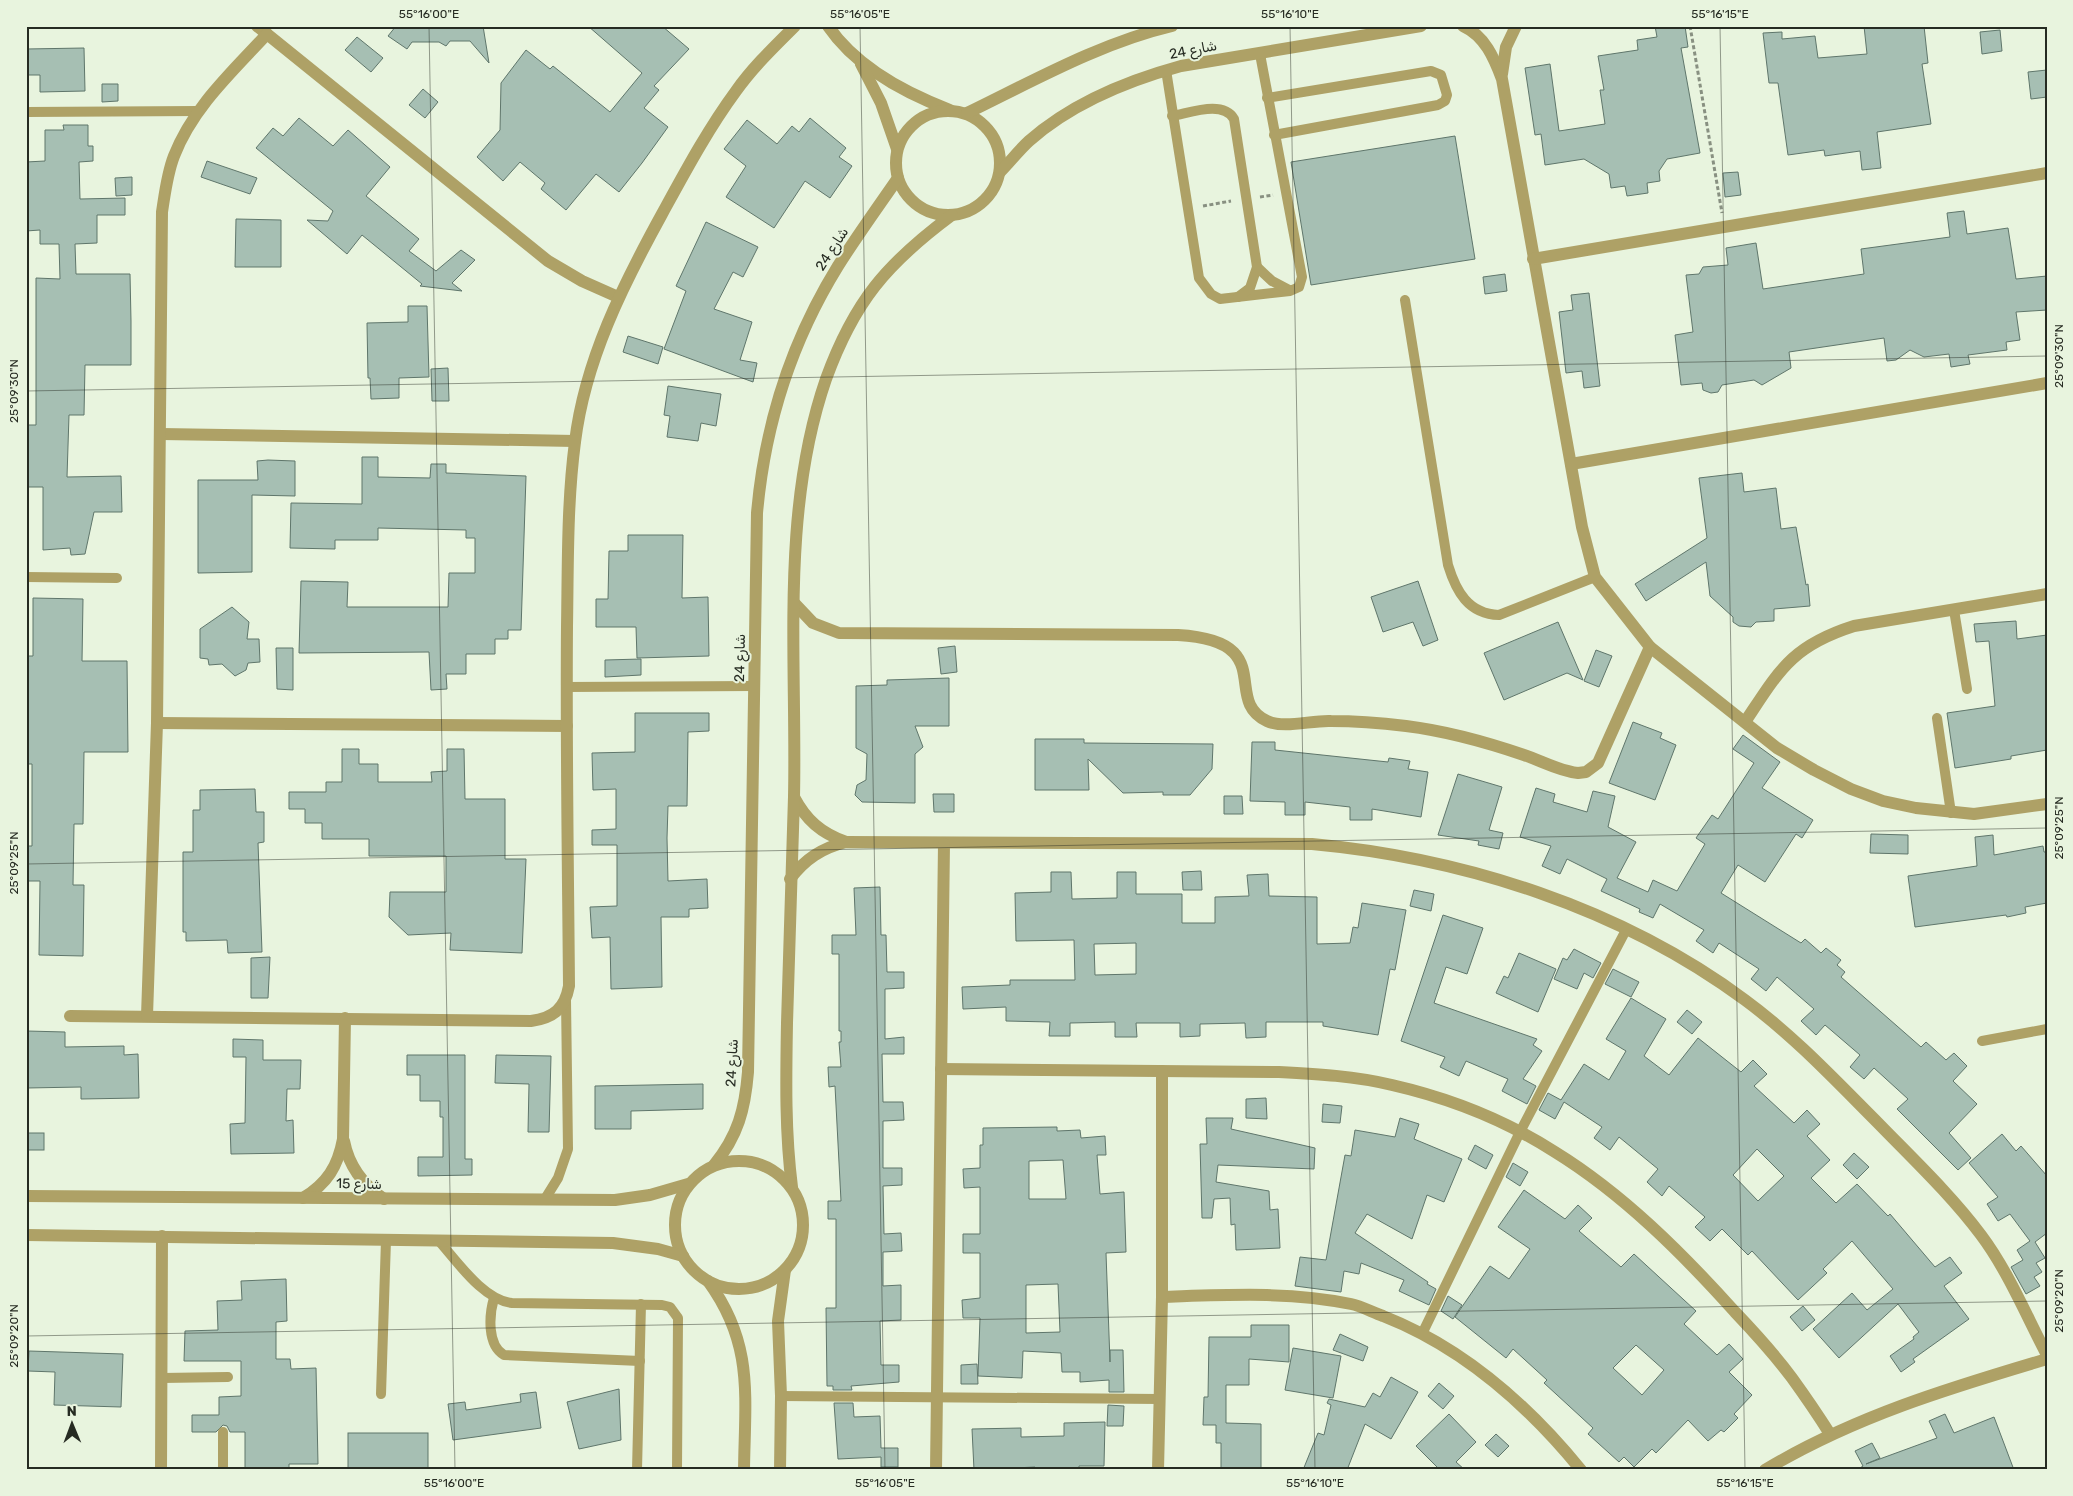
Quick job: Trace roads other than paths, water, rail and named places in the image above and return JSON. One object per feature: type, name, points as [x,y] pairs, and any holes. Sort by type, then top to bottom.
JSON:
[{"type":"street","points":[[70,1016],[531,1021],[546,1019],[558,1011],[566,1000],[569,986],[566,688],[569,532],[575,441],[594,364],[618,296],[713,123],[758,63],[794,26]]},
{"type":"street","points":[[792,1187],[786,1117],[790,879],[794,797],[795,604],[802,479],[816,412],[838,348],[862,303],[890,267],[919,240],[952,216],[968,212],[984,202],[994,188],[1000,172],[1001,158],[998,144],[990,131],[980,121],[967,114],[950,110],[893,84],[858,58],[828,26]]},
{"type":"street","name":"شارع 24","points":[[967,114],[1097,51],[1146,32],[1172,26]]},
{"type":"street","name":"شارع 24","points":[[1000,172],[1028,142],[1065,115],[1121,85],[1166,70],[1421,26]]},
{"type":"street","points":[[1463,26],[1478,36],[1488,49],[1502,79],[1582,527],[1595,577],[1650,648],[1777,748],[1851,789],[1883,801],[1951,813],[1990,812],[2047,804]]},
{"type":"street","points":[[1502,79],[1506,47],[1516,26]]},
{"type":"street","points":[[147,1016],[157,722],[162,212],[166,181],[184,133],[262,30],[548,261],[582,281],[618,296]]},
{"type":"street","points":[[858,58],[881,103],[898,149]]},
{"type":"street","points":[[950,110],[932,113],[917,120],[905,133],[898,149],[896,163],[898,178],[912,202],[931,212],[952,216]]},
{"type":"street","points":[[1533,259],[2047,173]]},
{"type":"street","name":"شارع 24","points":[[714,1165],[728,1148],[736,1129],[746,1091],[757,513],[760,480],[772,415],[793,353],[818,301],[838,266],[898,178]]},
{"type":"street","points":[[1571,464],[2047,383]]},
{"type":"street","points":[[161,434],[575,441]]},
{"type":"street","points":[[1745,722],[1781,669],[1814,642],[1854,626],[2047,594]]},
{"type":"street","points":[[795,604],[813,623],[839,633],[1178,635],[1205,638],[1226,645],[1239,656],[1245,672],[1249,702],[1258,714],[1266,720],[1287,724],[1328,720],[1408,726],[1487,743],[1578,773],[1586,772],[1598,763],[1650,648]]},
{"type":"street","points":[[157,722],[567,726]]},
{"type":"street","points":[[794,797],[809,821],[820,830],[846,842]]},
{"type":"street","points":[[790,879],[808,859],[833,846],[846,842],[944,844],[1303,844],[1362,848],[1478,873],[1561,902],[1626,930],[1694,966],[1744,999],[1791,1037],[1834,1078],[1945,1192],[1982,1236],[2044,1341],[2047,1354]]},
{"type":"street","points":[[936,1470],[944,844]]},
{"type":"street","points":[[303,1198],[316,1190],[331,1174],[341,1154],[343,1139],[345,1018]]},
{"type":"street","points":[[941,1069],[1308,1073],[1336,1075],[1382,1083],[1445,1100],[1520,1132],[1555,1152],[1594,1177],[1636,1213],[1678,1252],[1755,1334],[1791,1377],[1830,1434]]},
{"type":"street","points":[[1158,1470],[1162,1296],[1162,1071]]},
{"type":"street","points":[[343,1139],[346,1152],[356,1174],[364,1184],[384,1200]]},
{"type":"street","points":[[735,1160],[757,1162],[776,1172],[792,1187],[800,1203],[804,1221],[802,1239],[796,1256],[785,1270],[772,1280],[756,1287],[740,1289],[723,1287],[708,1281],[693,1270],[683,1256],[676,1238],[674,1219],[679,1200],[688,1184],[714,1165],[735,1160]]},
{"type":"street","name":"شارع 15","points":[[26,1196],[384,1200],[633,1198],[688,1184]]},
{"type":"street","points":[[26,1235],[628,1244],[658,1249],[683,1256]]},
{"type":"street","points":[[161,1470],[162,1236]]},
{"type":"street","points":[[780,1470],[781,1396],[778,1321],[785,1270]]},
{"type":"street","points":[[708,1281],[729,1314],[740,1344],[745,1396],[744,1470]]},
{"type":"street","points":[[1162,1296],[1255,1294],[1352,1304],[1422,1334],[1452,1351],[1488,1377],[1527,1412],[1581,1470]]},
{"type":"street","points":[[1765,1470],[1830,1434],[1890,1408],[2047,1359]]},
{"type":"lane","points":[[1166,70],[1199,278],[1211,294],[1220,299],[1290,291],[1300,287],[1302,277],[1260,54]]},
{"type":"lane","points":[[1267,98],[1431,71],[1441,74],[1447,95],[1445,101],[1438,104],[1274,135]]},
{"type":"lane","points":[[1172,116],[1220,109],[1230,113],[1234,119],[1257,267],[1250,288],[1238,297]]},
{"type":"lane","points":[[26,112],[199,111]]},
{"type":"lane","points":[[1257,267],[1272,281],[1290,291]]},
{"type":"lane","points":[[1405,300],[1448,565],[1458,592],[1474,609],[1499,615],[1595,577]]},
{"type":"lane","points":[[26,577],[117,578]]},
{"type":"lane","points":[[1954,610],[1967,688]]},
{"type":"lane","points":[[566,688],[754,686]]},
{"type":"lane","points":[[1937,718],[1951,813]]},
{"type":"lane","points":[[1422,1334],[1520,1132],[1626,930]]},
{"type":"lane","points":[[545,1199],[558,1178],[568,1149],[566,1000]]},
{"type":"lane","points":[[1982,1040],[2047,1029]]},
{"type":"lane","points":[[382,1394],[386,1240]]},
{"type":"lane","points":[[438,1240],[484,1290],[494,1298],[512,1303],[641,1304],[666,1306],[675,1312],[678,1318],[677,1470]]},
{"type":"lane","points":[[494,1298],[491,1314],[493,1343],[499,1352],[504,1355],[509,1357],[640,1361]]},
{"type":"lane","points":[[637,1470],[641,1304]]},
{"type":"lane","points":[[162,1378],[228,1377]]},
{"type":"lane","points":[[781,1396],[1159,1399]]},
{"type":"lane","points":[[222,1470],[223,1432]]}]
